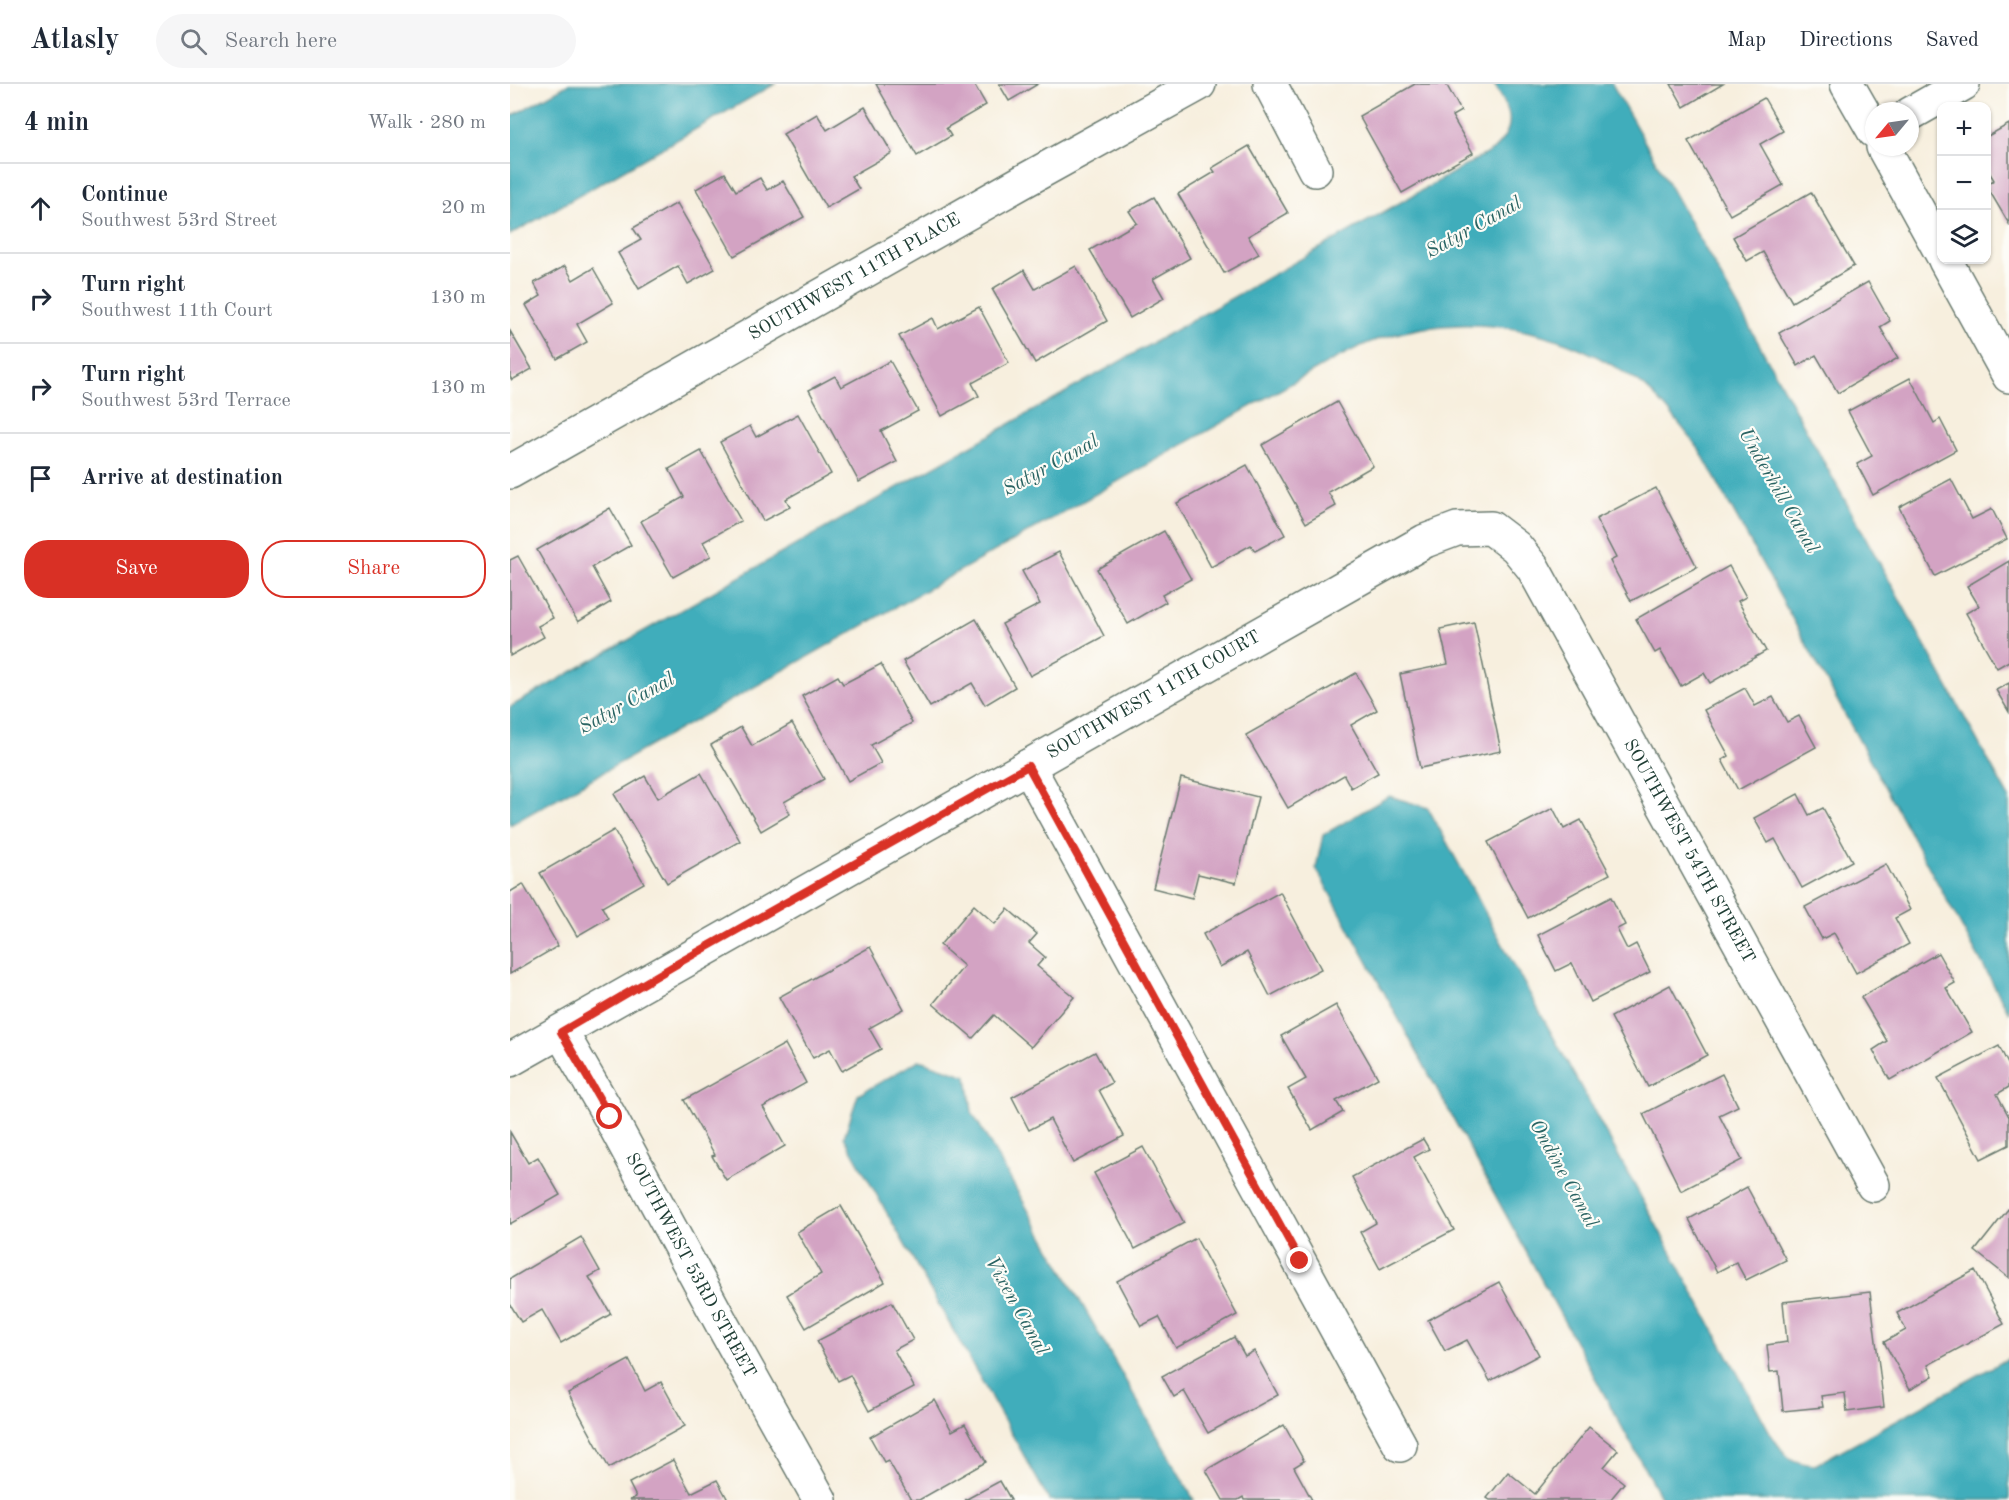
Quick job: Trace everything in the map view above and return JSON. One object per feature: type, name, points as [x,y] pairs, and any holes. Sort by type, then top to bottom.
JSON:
[{"type":"street","name":"SOUTHWEST 11TH PLACE","points":[[510,472],[1002,193],[1200,84]]},
{"type":"street","points":[[1270,84],[1315,170]]},
{"type":"street","points":[[1847,84],[1865,116]]},
{"type":"street","points":[[1919,109],[1962,84]]},
{"type":"street","points":[[1888,156],[1937,247]]},
{"type":"street","points":[[1947,264],[2009,376]]},
{"type":"street","name":"SOUTHWEST 11TH COURT","points":[[510,1060],[1425,541],[1456,529],[1491,528]]},
{"type":"street","name":"SOUTHWEST 54TH STREET","points":[[1491,528],[1516,547],[1533,568],[1873,1185]]},
{"type":"street","points":[[1028,766],[1400,1445]]},
{"type":"street","name":"SOUTHWEST 53RD STREET","points":[[561,1032],[820,1500]]},
{"type":"water","points":[[569,84],[775,84],[510,235],[510,117]]},
{"type":"water","points":[[1494,84],[1612,84],[1754,335],[2009,798],[2009,1013],[1699,449],[1653,394],[1623,372],[1566,343],[1536,333],[1504,327],[1441,326],[1379,339],[1347,352],[510,825],[510,707],[1493,150],[1509,126],[1508,110]]},
{"type":"water","name":"Ondine Canal","points":[[1389,796],[1428,808],[1781,1449],[1794,1460],[1815,1465],[2009,1358],[2009,1500],[1662,1500],[1316,868],[1323,835]]},
{"type":"water","name":"Vixen Canal","points":[[919,1060],[967,1076],[972,1112],[1194,1500],[1049,1500],[844,1137],[858,1095]]},
{"type":"building","points":[[876,84],[974,84],[986,105],[946,128],[951,136],[917,156]]},
{"type":"building","points":[[999,84],[1038,84],[1009,101]]},
{"type":"building","points":[[1415,84],[1446,84],[1461,111],[1452,116],[1473,153],[1402,193],[1359,116]]},
{"type":"building","points":[[1671,84],[1723,84],[1684,107]]},
{"type":"building","points":[[1764,98],[1783,131],[1760,144],[1783,185],[1730,215],[1688,141]]},
{"type":"building","points":[[865,107],[892,153],[851,176],[859,189],[826,208],[783,134],[817,114],[827,130]]},
{"type":"building","points":[[2009,124],[2009,224],[1991,193],[1991,182],[1994,180],[1991,175],[1991,134]]},
{"type":"building","points":[[1249,146],[1288,213],[1248,236],[1259,254],[1224,273],[1178,194],[1215,172],[1212,168]]},
{"type":"building","points":[[725,173],[736,191],[760,178],[767,190],[783,181],[804,217],[734,256],[696,189]]},
{"type":"building","points":[[1811,192],[1854,266],[1792,302],[1763,252],[1747,261],[1733,237]]},
{"type":"building","points":[[1154,197],[1190,258],[1153,279],[1164,298],[1130,318],[1090,250],[1137,223],[1129,211]]},
{"type":"building","points":[[677,203],[715,269],[688,284],[678,266],[639,289],[618,253],[641,240],[633,228]]},
{"type":"building","points":[[565,266],[573,280],[593,268],[613,303],[577,324],[587,342],[557,359],[526,305],[541,296],[534,283]]},
{"type":"building","points":[[1076,266],[1107,321],[1035,363],[992,289],[1024,270],[1035,289]]},
{"type":"building","points":[[1868,282],[1890,321],[1880,327],[1898,358],[1838,393],[1816,355],[1798,366],[1779,333]]},
{"type":"building","points":[[979,307],[1009,363],[972,383],[979,396],[942,416],[899,336],[933,318],[938,329]]},
{"type":"building","points":[[510,331],[532,369],[512,380],[510,377]]},
{"type":"building","points":[[890,361],[918,411],[881,431],[897,462],[859,482],[809,390],[835,376],[841,387]]},
{"type":"building","points":[[1910,378],[1934,423],[1940,419],[1956,450],[1873,495],[1857,464],[1872,456],[1848,411]]},
{"type":"building","points":[[1337,402],[1373,466],[1328,492],[1336,506],[1306,523],[1262,445]]},
{"type":"building","points":[[798,414],[831,474],[786,499],[790,507],[763,521],[720,442],[750,426],[756,437]]},
{"type":"building","points":[[701,451],[741,521],[703,542],[711,556],[673,577],[641,521],[684,497],[669,469]]},
{"type":"building","points":[[1247,465],[1285,535],[1255,551],[1251,545],[1211,567],[1177,503]]},
{"type":"building","points":[[1951,479],[1972,519],[1992,509],[2007,539],[1935,576],[1899,507]]},
{"type":"building","points":[[1656,488],[1697,567],[1631,601],[1610,561],[1616,558],[1596,519]]},
{"type":"building","points":[[610,508],[631,545],[592,567],[611,602],[578,622],[537,550]]},
{"type":"building","points":[[1164,531],[1191,579],[1162,595],[1166,602],[1128,624],[1097,569]]},
{"type":"building","points":[[1059,552],[1104,636],[1030,676],[1002,624],[1040,604],[1022,571]]},
{"type":"building","points":[[518,556],[553,618],[538,626],[544,637],[510,656],[510,560]]},
{"type":"building","points":[[2009,561],[2009,661],[1997,668],[1966,613],[1979,606],[1967,586]]},
{"type":"building","points":[[1729,566],[1746,597],[1738,601],[1766,651],[1710,683],[1704,673],[1681,686],[1660,650],[1655,653],[1636,619]]},
{"type":"building","points":[[976,619],[1015,687],[985,705],[972,683],[930,707],[903,661]]},
{"type":"building","points":[[1474,622],[1501,751],[1420,768],[1400,674],[1448,664],[1440,629]]},
{"type":"building","points":[[881,664],[912,723],[871,745],[881,763],[848,781],[802,696],[838,676],[843,684]]},
{"type":"building","points":[[1356,673],[1377,710],[1351,725],[1378,773],[1351,788],[1344,775],[1288,808],[1246,735]]},
{"type":"building","points":[[2009,683],[2009,712],[1996,690]]},
{"type":"building","points":[[1745,688],[1755,706],[1773,697],[1787,722],[1799,716],[1816,747],[1738,790],[1722,760],[1729,756],[1704,710]]},
{"type":"building","points":[[792,723],[824,779],[784,802],[790,814],[761,831],[711,745],[741,727],[752,746]]},
{"type":"building","points":[[701,773],[740,841],[667,883],[614,794],[645,776],[658,798]]},
{"type":"building","points":[[1181,778],[1258,797],[1236,883],[1198,874],[1192,898],[1153,888]]},
{"type":"building","points":[[1798,794],[1809,815],[1823,808],[1852,861],[1802,888],[1775,839],[1768,843],[1754,818]]},
{"type":"building","points":[[1553,808],[1564,829],[1581,820],[1610,874],[1528,918],[1488,842]]},
{"type":"building","points":[[614,830],[644,883],[602,907],[608,918],[577,936],[540,873]]},
{"type":"building","points":[[1886,864],[1910,910],[1895,918],[1909,944],[1856,973],[1834,933],[1822,939],[1805,907]]},
{"type":"building","points":[[523,884],[558,946],[510,974],[510,892]]},
{"type":"building","points":[[1280,892],[1321,969],[1270,996],[1247,952],[1220,967],[1203,934]]},
{"type":"building","points":[[1611,897],[1625,925],[1617,929],[1627,949],[1636,944],[1650,972],[1591,1002],[1572,963],[1556,971],[1538,935]]},
{"type":"building","points":[[974,905],[995,924],[1008,909],[1037,934],[1029,943],[1045,957],[1037,966],[1074,997],[1031,1047],[994,1015],[973,1038],[933,1004],[964,966],[940,945]]},
{"type":"building","points":[[870,947],[904,1009],[869,1028],[881,1049],[842,1071],[830,1049],[813,1058],[779,997]]},
{"type":"building","points":[[1938,953],[1955,983],[1946,988],[1972,1032],[1890,1080],[1873,1050],[1887,1041],[1861,997]]},
{"type":"building","points":[[1670,985],[1707,1055],[1648,1087],[1611,1017]]},
{"type":"building","points":[[1336,1005],[1378,1078],[1336,1101],[1343,1112],[1312,1130],[1288,1089],[1306,1079],[1281,1036]]},
{"type":"building","points":[[785,1044],[806,1083],[763,1107],[785,1146],[726,1180],[712,1156],[715,1155],[684,1100]]},
{"type":"building","points":[[1999,1046],[2009,1066],[2009,1087],[1997,1094],[2009,1117],[2009,1145],[1981,1159],[1938,1078]]},
{"type":"building","points":[[1095,1052],[1112,1083],[1099,1090],[1124,1136],[1073,1163],[1050,1119],[1029,1130],[1012,1097]]},
{"type":"building","points":[[1722,1074],[1738,1106],[1719,1115],[1742,1160],[1681,1191],[1643,1114]]},
{"type":"building","points":[[510,1132],[528,1163],[538,1157],[560,1195],[510,1224]]},
{"type":"building","points":[[1423,1139],[1429,1149],[1414,1157],[1454,1230],[1380,1269],[1360,1232],[1376,1223],[1352,1177]]},
{"type":"building","points":[[1143,1147],[1184,1223],[1135,1249],[1094,1173]]},
{"type":"building","points":[[1747,1187],[1786,1260],[1746,1280],[1736,1262],[1717,1272],[1689,1219]]},
{"type":"building","points":[[841,1206],[885,1282],[806,1328],[787,1295],[821,1274],[797,1232]]},
{"type":"building","points":[[2009,1208],[2009,1278],[1975,1251]]},
{"type":"building","points":[[581,1237],[600,1271],[589,1277],[611,1314],[561,1343],[542,1310],[521,1322],[510,1304],[510,1279]]},
{"type":"building","points":[[1196,1238],[1237,1315],[1176,1348],[1159,1317],[1141,1326],[1117,1281]]},
{"type":"building","points":[[1975,1270],[2004,1324],[1928,1365],[1933,1376],[1910,1389],[1884,1342],[1906,1330],[1897,1313]]},
{"type":"building","points":[[1499,1282],[1539,1355],[1490,1381],[1467,1340],[1445,1351],[1428,1320]]},
{"type":"building","points":[[1870,1292],[1884,1407],[1847,1412],[1845,1393],[1821,1396],[1823,1407],[1783,1411],[1779,1371],[1770,1372],[1767,1345],[1787,1342],[1783,1302]]},
{"type":"building","points":[[892,1302],[913,1340],[894,1350],[914,1387],[869,1411],[850,1375],[838,1381],[817,1341]]},
{"type":"building","points":[[1234,1337],[1245,1356],[1254,1351],[1278,1395],[1208,1433],[1184,1391],[1174,1397],[1162,1376]]},
{"type":"building","points":[[629,1360],[645,1391],[661,1382],[685,1426],[609,1468],[568,1393]]},
{"type":"building","points":[[935,1400],[952,1431],[965,1424],[986,1462],[919,1500],[911,1500],[888,1460],[884,1462],[870,1437]]},
{"type":"building","points":[[1284,1425],[1304,1461],[1294,1467],[1312,1500],[1244,1500],[1243,1497],[1238,1500],[1223,1500],[1206,1470]]},
{"type":"building","points":[[1589,1427],[1618,1450],[1604,1467],[1624,1483],[1610,1500],[1490,1500],[1487,1498],[1508,1472],[1535,1494]]},
{"type":"building","points":[[673,1460],[691,1493],[717,1480],[728,1500],[630,1500],[636,1497],[629,1483]]},
{"type":"building","points":[[1000,1481],[1011,1500],[965,1500]]},
{"type":"route","points":[[610,1117],[561,1032],[682,961],[1028,766],[1300,1261]]},
{"type":"water label","name":"Satyr Canal","points":[[1474,228]]},
{"type":"water label","name":"Satyr Canal","points":[[1051,466]]},
{"type":"water label","name":"Underhill Canal","points":[[1778,491]]},
{"type":"water label","name":"Satyr Canal","points":[[627,704]]}]
